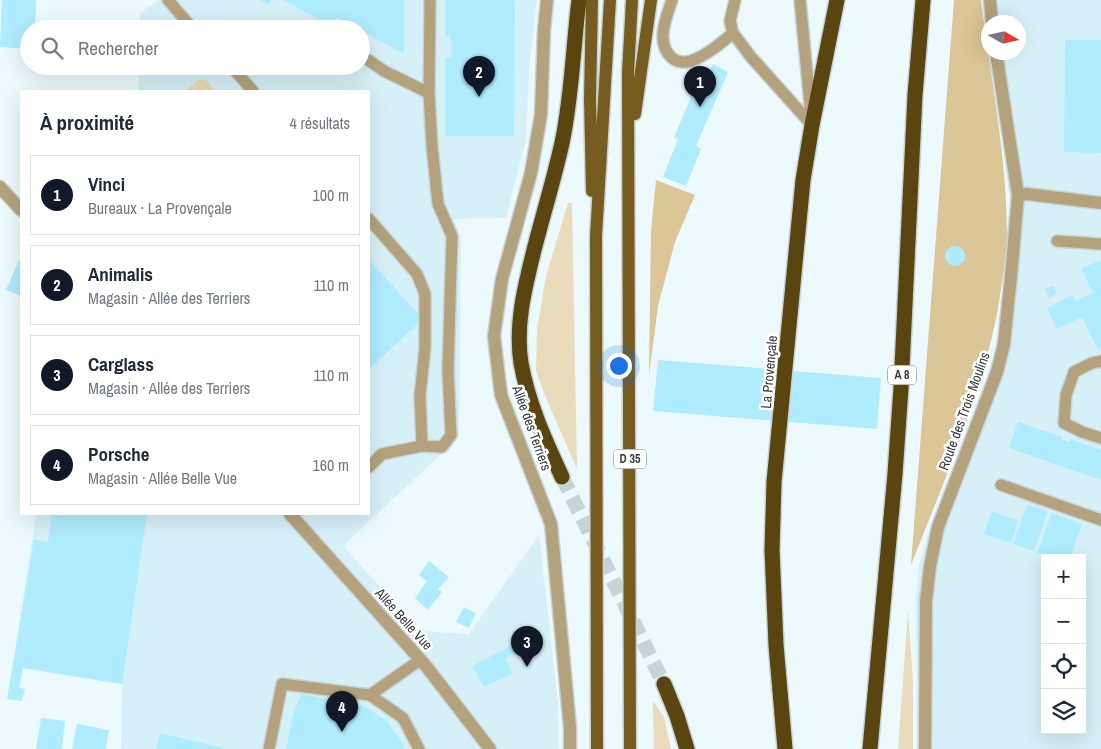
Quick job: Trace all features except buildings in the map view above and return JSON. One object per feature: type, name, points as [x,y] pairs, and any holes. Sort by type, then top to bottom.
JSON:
[{"type":"highway","points":[[562,477],[542,432],[527,388],[521,362],[520,320],[524,290],[562,142],[570,94],[579,0]]},
{"type":"highway","name":"La Provençale","points":[[785,749],[776,645],[772,550],[774,482],[803,180],[837,0]]},
{"type":"highway","name":"A 8","points":[[870,749],[899,426],[915,95],[923,0]]},
{"type":"highway","points":[[664,684],[677,716],[687,749]]},
{"type":"main road","name":"D 35","points":[[592,0],[590,172],[596,236],[597,749]]},
{"type":"main road","points":[[596,236],[610,0]]},
{"type":"main road","name":"D 35","points":[[630,749],[628,73],[632,0]]},
{"type":"main road","points":[[628,169],[651,0]]},
{"type":"street","name":"Allée des Terriers","points":[[547,0],[541,114],[531,173],[502,279],[494,336],[501,395],[551,524],[570,728],[570,749]]},
{"type":"street","points":[[990,0],[991,15]]},
{"type":"street","name":"Route des Trois Moulins","points":[[925,749],[926,601],[930,566],[938,527],[997,372],[1004,344],[1018,196],[997,60]]},
{"type":"street","points":[[0,187],[20,209]]},
{"type":"street","points":[[1018,196],[1027,194],[1101,203]]},
{"type":"street","name":"Allée Belle Vue","points":[[291,515],[420,660],[490,749]]},
{"type":"lane","points":[[168,0],[185,20]]},
{"type":"lane","points":[[370,466],[382,454],[422,446],[442,448],[451,435],[448,370],[452,236],[438,204],[432,146],[429,93],[430,0]]},
{"type":"lane","points":[[672,0],[662,37],[666,52],[676,60],[689,62],[714,49],[733,33]]},
{"type":"lane","points":[[735,0],[730,21],[733,33],[751,57],[812,125]]},
{"type":"lane","points":[[800,0],[812,125]]},
{"type":"lane","points":[[370,61],[384,71],[429,93]]},
{"type":"lane","points":[[239,75],[252,90]]},
{"type":"lane","points":[[370,220],[416,274],[425,294],[425,348],[420,396],[422,446]]},
{"type":"lane","points":[[1058,241],[1101,244]]},
{"type":"lane","points":[[1101,361],[1092,363],[1074,372],[1066,395],[1064,423],[1082,432],[1101,438]]},
{"type":"lane","points":[[1001,484],[1101,520]]},
{"type":"lane","points":[[370,695],[420,660]]},
{"type":"lane","points":[[269,749],[282,684],[370,695],[402,718],[419,749]]},
{"type":"shaded area","points":[[158,0],[537,0],[529,70],[526,139],[506,218],[454,219],[461,240],[459,437],[343,546],[420,631],[469,634],[539,535],[558,703],[559,749],[121,749],[122,684],[13,666],[36,515],[370,515],[370,90],[138,90],[139,75],[370,75],[370,20],[140,20],[140,13]]},
{"type":"shaded area","points":[[954,0],[981,0],[983,15],[981,15],[981,60],[989,60],[1005,183],[1007,244],[996,319],[977,391],[911,565]]},
{"type":"shaded area","points":[[984,0],[1101,0],[1101,749],[917,749],[916,600],[919,565],[931,525],[991,367],[999,330],[1009,259],[1010,201],[992,60],[1026,60],[1026,15],[986,15]]},
{"type":"shaded area","points":[[199,79],[206,80],[215,90],[186,90]]},
{"type":"shaded area","points":[[656,180],[695,195],[675,242],[658,306],[649,375],[651,231]]},
{"type":"shaded area","points":[[568,203],[572,203],[577,469],[536,371],[537,330],[546,276]]},
{"type":"shaded area","points":[[908,611],[913,681],[913,749],[898,749]]},
{"type":"shaded area","points":[[653,701],[664,717],[671,749],[654,749]]},
{"type":"tunnel","points":[[562,477],[664,684]]},
{"type":"place","name":"Animalis","points":[[479,97]]},
{"type":"place","name":"Vinci","points":[[700,107]]},
{"type":"place","name":"Carglass","points":[[527,667]]},
{"type":"place","name":"Porsche","points":[[342,732]]}]
